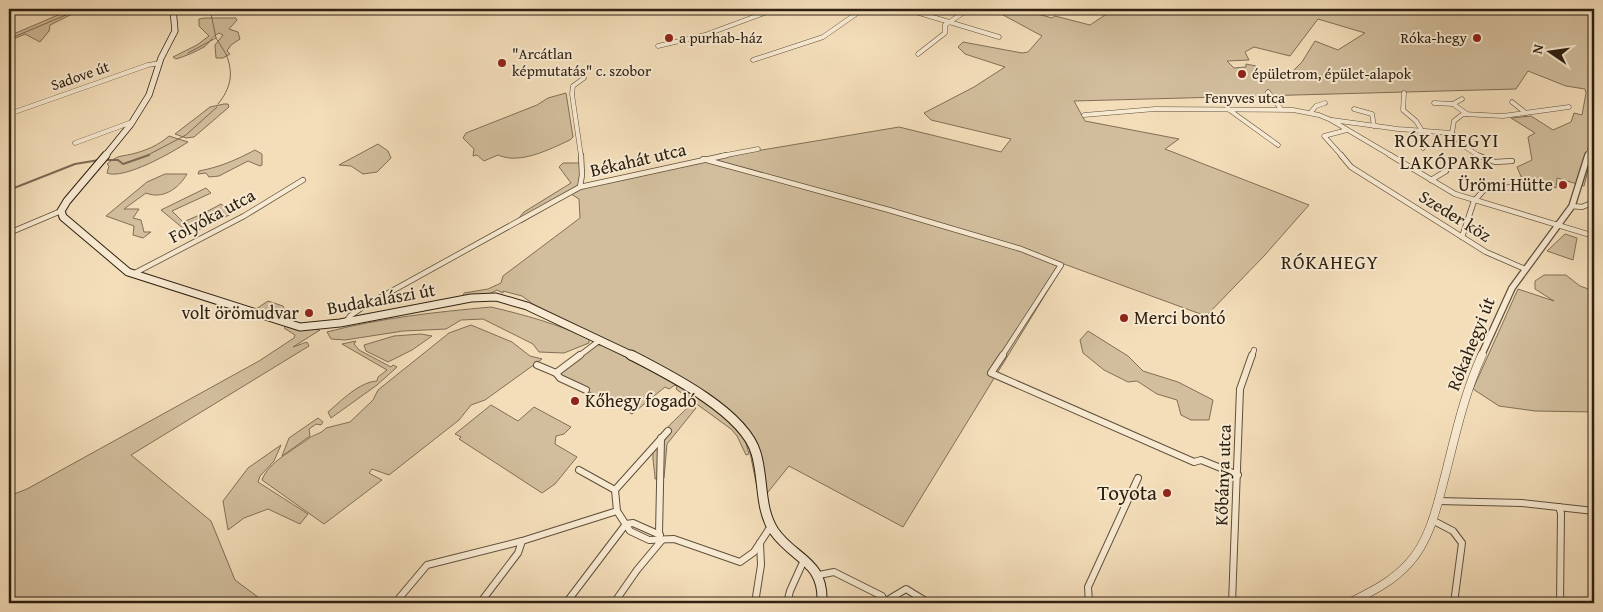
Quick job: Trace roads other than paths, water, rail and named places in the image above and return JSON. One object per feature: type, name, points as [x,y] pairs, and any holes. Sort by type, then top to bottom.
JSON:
[{"type":"main road","points":[[61,210],[132,122],[153,87],[160,63],[176,31],[173,9]]},
{"type":"main road","name":"Budakalászi út","points":[[61,210],[63,217],[92,243],[115,263],[133,274],[300,327],[346,322],[458,301],[492,297],[507,300],[600,340],[671,375],[742,427],[752,441],[757,457],[771,526],[776,535],[819,575]]},
{"type":"main road","points":[[819,575],[823,585],[822,603]]},
{"type":"street","points":[[9,11],[20,9]]},
{"type":"street","points":[[658,46],[705,35],[775,9]]},
{"type":"street","points":[[753,60],[771,52],[804,46],[820,40],[863,9]]},
{"type":"street","points":[[906,9],[999,37]]},
{"type":"street","points":[[918,54],[945,33],[945,25],[969,9]]},
{"type":"street","name":"Sadove út","points":[[9,114],[148,64],[160,63]]},
{"type":"street","name":"Békahát utca","points":[[584,78],[573,86],[572,94],[581,158],[582,176],[580,187],[703,159],[758,149]]},
{"type":"street","points":[[1268,92],[1281,109]]},
{"type":"street","points":[[1404,94],[1403,110],[1416,121],[1421,130],[1419,143],[1423,148]]},
{"type":"street","points":[[1434,103],[1452,104],[1462,99]]},
{"type":"street","points":[[1512,102],[1526,114]]},
{"type":"street","points":[[1311,112],[1316,106],[1325,103]]},
{"type":"street","points":[[1452,104],[1467,114]]},
{"type":"street","points":[[1452,133],[1454,121],[1462,114],[1503,116],[1569,107]]},
{"type":"street","name":"Fenyves utca","points":[[1084,115],[1162,109],[1281,109],[1311,112],[1331,120],[1448,191],[1474,201],[1593,237]]},
{"type":"street","points":[[1354,109],[1365,110],[1372,114],[1374,126]]},
{"type":"street","points":[[1228,110],[1278,145]]},
{"type":"street","points":[[1331,120],[1452,133],[1464,146],[1483,158],[1502,164],[1512,161]]},
{"type":"street","points":[[75,143],[132,122]]},
{"type":"street","name":"Szeder köz","points":[[1346,130],[1324,136],[1347,164],[1486,252],[1525,269]]},
{"type":"street","name":"Rókahegyi út","points":[[1353,603],[1386,584],[1409,563],[1423,544],[1438,501],[1469,382],[1512,288],[1572,206],[1594,137]]},
{"type":"street","points":[[703,159],[889,210],[1021,249],[1061,265],[991,373],[1194,462],[1201,460],[1238,475]]},
{"type":"street","points":[[1431,180],[1446,171]]},
{"type":"street","name":"Folyóka utca","points":[[133,274],[244,216],[303,180]]},
{"type":"street","points":[[1462,237],[1474,201],[1486,189],[1512,186]]},
{"type":"street","points":[[346,322],[348,318],[363,307],[580,187]]},
{"type":"street","points":[[1572,206],[1582,207],[1594,202]]},
{"type":"street","points":[[9,233],[61,210]]},
{"type":"street","points":[[556,373],[600,340]]},
{"type":"street","name":"Kőbánya utca","points":[[1232,603],[1240,389],[1254,350]]},
{"type":"street","points":[[537,365],[556,373],[560,378],[586,390]]},
{"type":"street","points":[[615,490],[635,472],[668,431]]},
{"type":"street","points":[[614,603],[661,537],[661,438]]},
{"type":"street","points":[[579,470],[615,490]]},
{"type":"street","points":[[1089,603],[1088,587],[1138,478]]},
{"type":"street","points":[[615,490],[617,511],[630,531],[649,540],[661,537],[674,539],[740,562],[747,560],[771,526]]},
{"type":"street","points":[[1438,501],[1489,502],[1594,511]]},
{"type":"street","points":[[1559,507],[1561,513],[1560,603]]},
{"type":"street","points":[[395,603],[427,565],[522,541],[617,511]]},
{"type":"street","points":[[1432,520],[1451,528],[1458,534],[1462,543],[1454,603]]},
{"type":"street","points":[[566,603],[626,524]]},
{"type":"street","points":[[480,603],[518,553],[522,541]]},
{"type":"street","points":[[755,603],[761,565],[760,543]]},
{"type":"street","points":[[787,603],[793,582],[804,560]]},
{"type":"street","points":[[819,575],[834,572],[882,596],[885,602],[906,589],[929,603]]},
{"type":"waterway","points":[[9,39],[80,9]]},
{"type":"waterway","points":[[208,9],[211,14],[216,38]]},
{"type":"waterway","points":[[188,53],[216,38]]},
{"type":"waterway","points":[[216,38],[226,54],[230,68],[230,80],[226,92],[218,104]]},
{"type":"waterway","points":[[146,156],[186,135],[217,107]]},
{"type":"waterway","points":[[103,160],[118,160],[123,164],[149,155]]},
{"type":"waterway","points":[[9,190],[75,164],[99,160]]},
{"type":"place","name":"a purhab-ház","points":[[669,38]]},
{"type":"place","name":"Róka-hegy","points":[[1477,38]]},
{"type":"place","name":"\"Arcátlan képmutatás\" c. szobor","points":[[502,63]]},
{"type":"place","name":"épületrom, épület-alapok","points":[[1242,74]]},
{"type":"place","name":"Ürömi Hütte","points":[[1563,185]]},
{"type":"place","name":"volt örömudvar","points":[[309,313]]},
{"type":"place","name":"Merci bontó","points":[[1124,318]]},
{"type":"place","name":"Kőhegy fogadó","points":[[575,401]]},
{"type":"place","name":"Toyota","points":[[1167,493]]},
{"type":"district","name":"RÓKAHEGYI LAKÓPARK","points":[[1447,151]]},
{"type":"district","name":"RÓKAHEGY","points":[[1330,262]]}]
